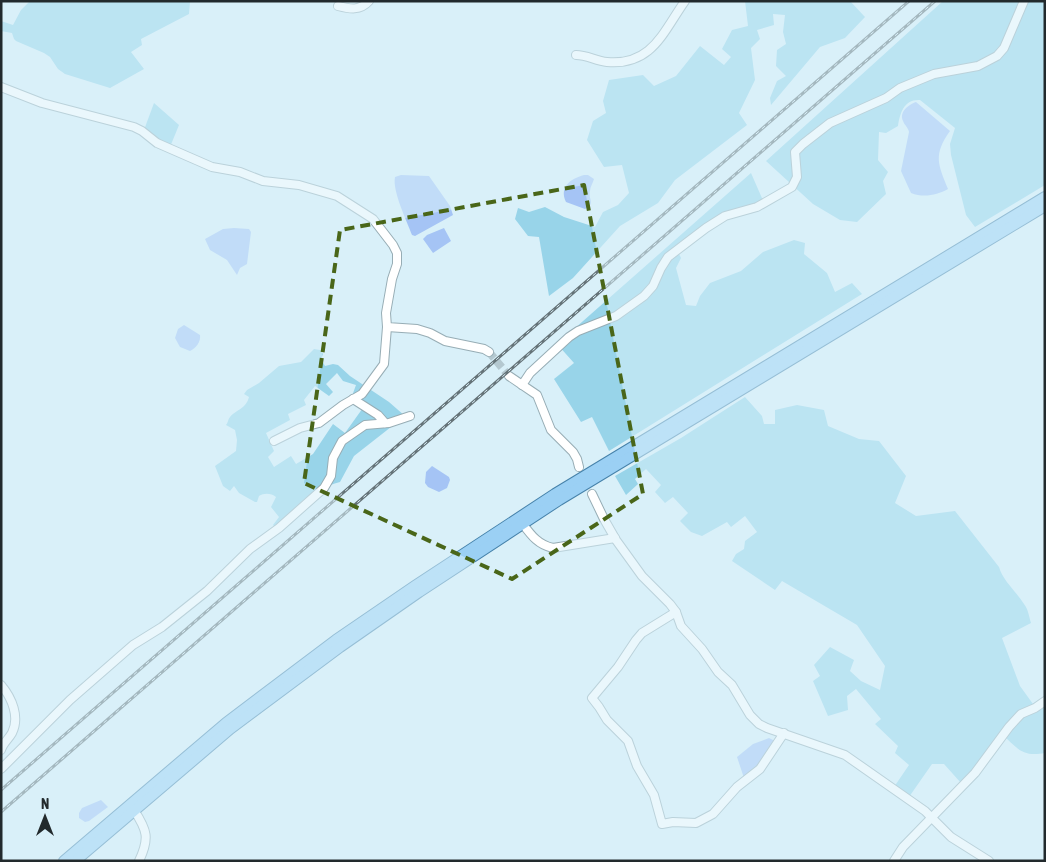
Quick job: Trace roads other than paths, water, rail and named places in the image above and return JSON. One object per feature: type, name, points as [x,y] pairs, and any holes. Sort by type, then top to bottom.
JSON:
[{"type":"main road","points":[[64,861],[226,723],[320,652],[414,586],[554,494],[1045,197]]},
{"type":"main road","points":[[75,861],[195,757],[379,619],[522,523],[1045,206]]},
{"type":"street","points":[[338,6],[354,9],[365,5],[369,1]]},
{"type":"street","points":[[576,54],[601,61],[614,62],[632,60],[645,54],[652,49],[665,33],[686,1]]},
{"type":"street","points":[[522,385],[530,373],[569,337],[578,331],[616,316],[644,296],[653,286],[660,268],[668,257],[706,228],[725,216],[757,208],[792,187],[798,176],[794,158],[795,152],[823,128],[925,77],[978,66],[996,56],[1004,48],[1024,1]]},
{"type":"street","points":[[1,87],[42,103],[134,127],[156,143],[212,167],[240,172],[263,181],[299,185],[338,196],[373,219],[397,253],[397,264],[392,279],[386,313],[387,327],[384,364],[362,394],[319,422],[300,428],[274,441]]},
{"type":"street","points":[[387,327],[417,329],[445,341],[490,352]]},
{"type":"street","points":[[509,376],[537,395],[552,430],[574,452],[579,467]]},
{"type":"street","points":[[353,399],[378,415],[385,423]]},
{"type":"street","points":[[1,769],[33,740],[70,700],[133,645],[162,627],[207,591],[250,548],[279,528],[321,491],[330,479],[333,458],[342,441],[365,426],[410,416]]},
{"type":"street","points":[[592,494],[614,538],[642,576],[676,612],[681,626],[702,649],[718,672],[732,685],[750,715],[759,724],[845,755],[932,818],[940,828],[952,837],[989,861]]},
{"type":"street","points":[[522,523],[537,541],[549,547],[557,548],[614,538]]},
{"type":"street","points":[[676,612],[642,633],[592,698],[607,720],[628,741],[637,766],[654,795],[662,824],[673,822],[696,823],[713,814],[737,787],[760,769],[784,733]]},
{"type":"street","points":[[1,685],[8,695],[16,718],[12,734],[1,750]]},
{"type":"street","points":[[894,861],[903,847],[975,773],[1021,714],[1045,701]]},
{"type":"street","points":[[134,810],[144,825],[146,835],[143,852],[139,861]]},
{"type":"tunnel","points":[[489,352],[509,376]]},
{"type":"railway","points":[[1,790],[909,1]]},
{"type":"railway","points":[[1,812],[935,1]]}]
